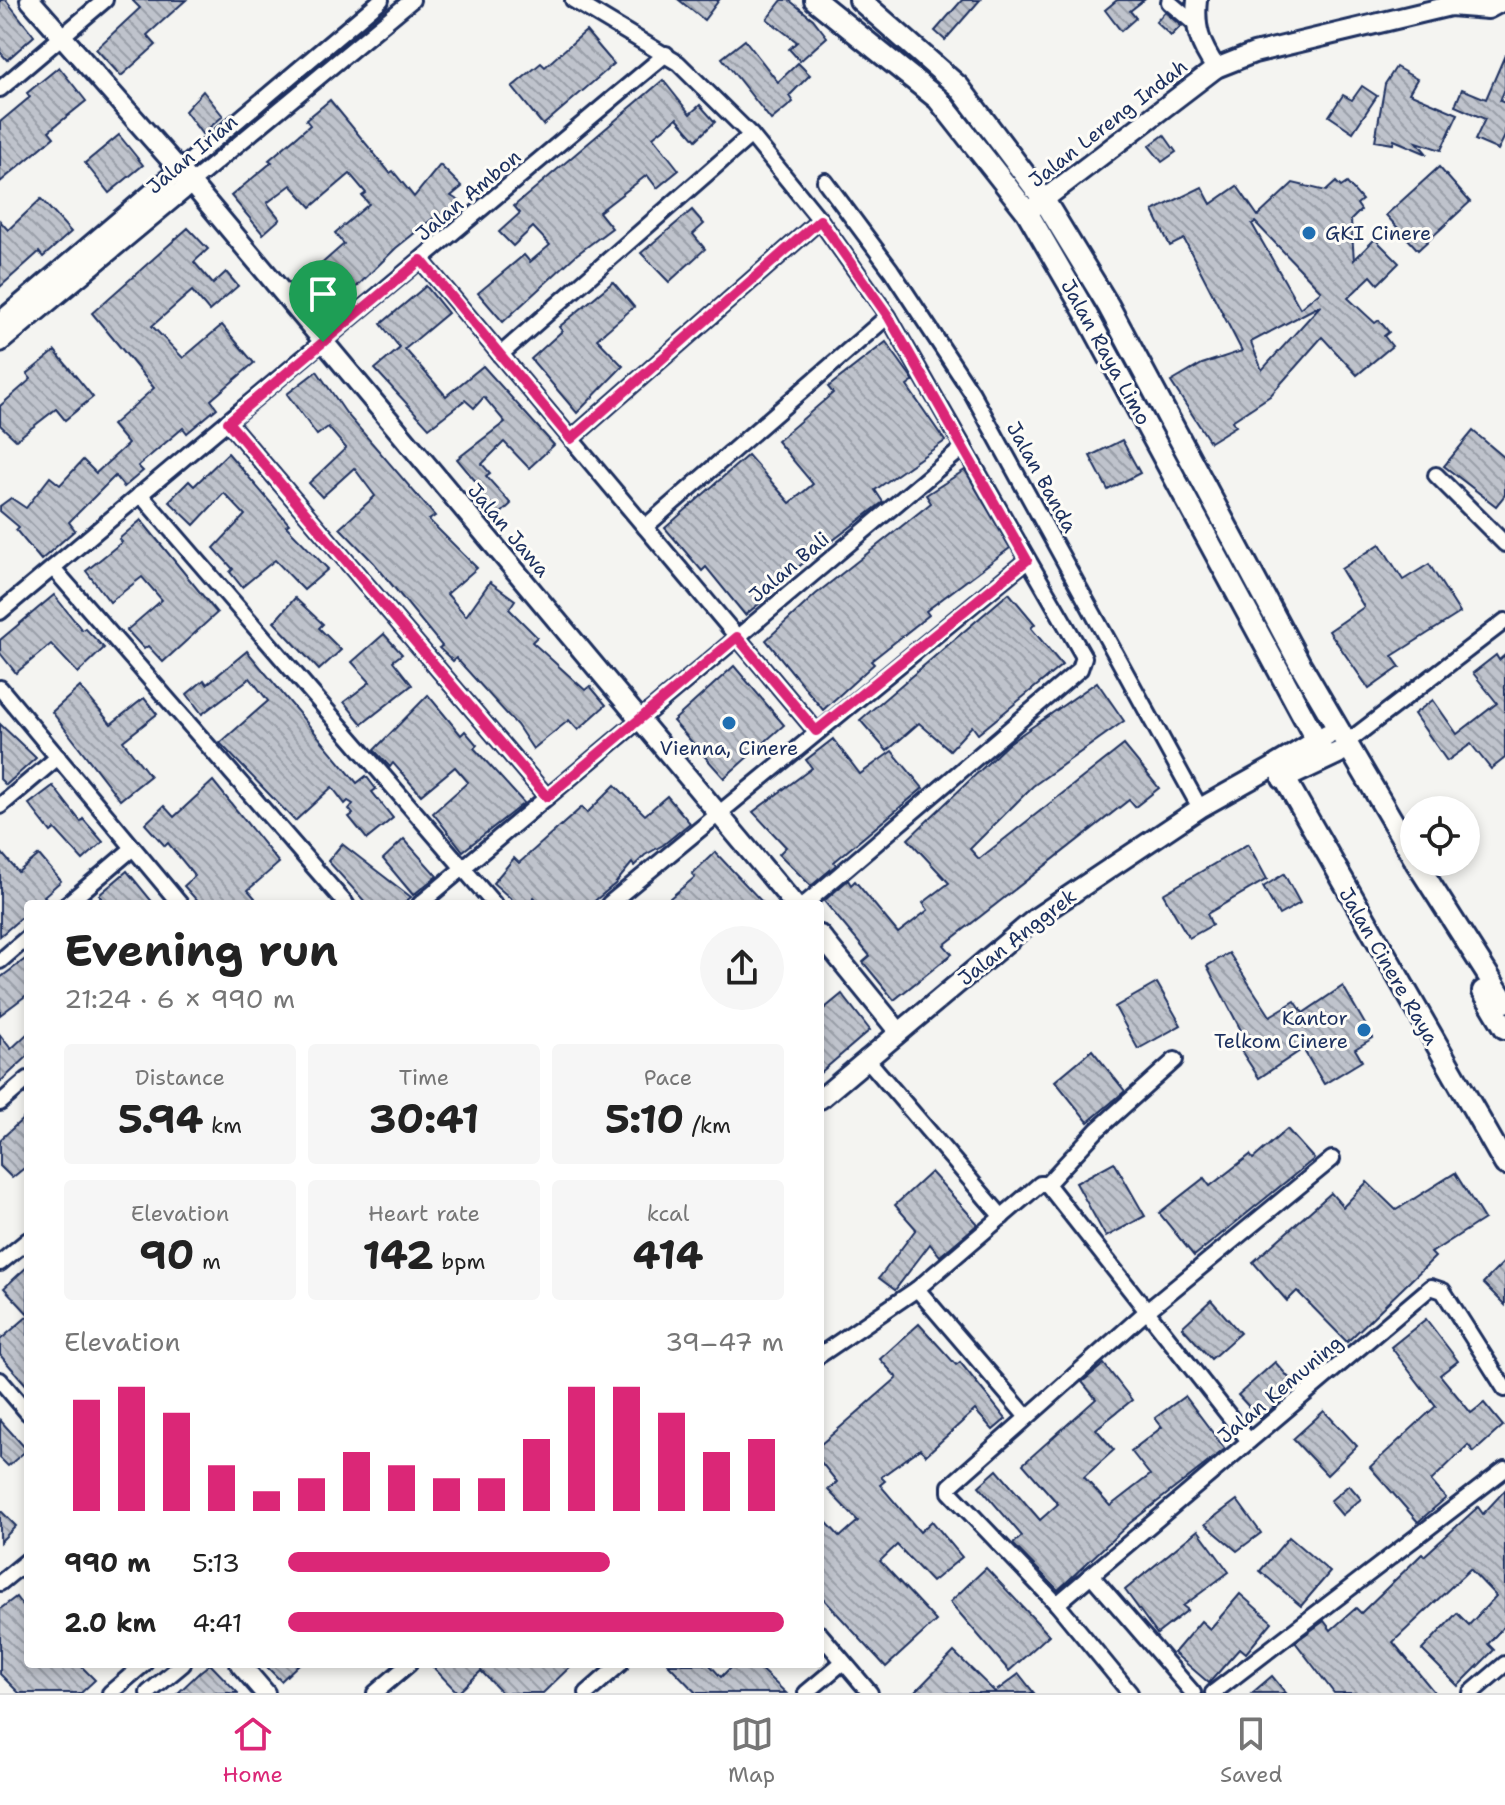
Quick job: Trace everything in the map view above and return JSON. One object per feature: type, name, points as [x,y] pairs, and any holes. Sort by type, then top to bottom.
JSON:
[{"type":"main road","name":"Jalan Raya Limo","points":[[815,0],[938,99],[1035,206],[1085,312],[1321,750]]},
{"type":"main road","name":"Jalan Raya Limo","points":[[860,0],[959,87],[1035,206],[1108,305],[1344,740]]},
{"type":"main road","name":"Jalan Anggrek","points":[[1280,772],[1344,740]]},
{"type":"main road","points":[[1344,740],[1400,835]]},
{"type":"main road","name":"Jalan Cinere Raya","points":[[1280,772],[1505,1164]]},
{"type":"main road","points":[[1425,876],[1446,912],[1460,927],[1505,1002]]},
{"type":"main road","points":[[1446,912],[1449,934],[1505,1028]]},
{"type":"street","name":"Jalan Jawa","points":[[30,0],[184,177],[791,900]]},
{"type":"street","points":[[0,89],[105,0]]},
{"type":"street","name":"Jalan Irian","points":[[0,342],[381,0]]},
{"type":"street","name":"Jalan Irian","points":[[0,322],[412,0]]},
{"type":"street","points":[[573,0],[666,54],[751,135],[820,220],[888,316],[1084,657],[1080,669],[810,900]]},
{"type":"street","points":[[1197,0],[1195,24],[1203,49],[1216,68]]},
{"type":"street","name":"Jalan Lereng Indah","points":[[1035,206],[1216,68],[1254,53],[1453,3],[1488,9],[1505,0]]},
{"type":"street","points":[[1169,2],[1195,24]]},
{"type":"street","name":"Jalan Ambon","points":[[0,612],[666,54]]},
{"type":"street","points":[[500,355],[751,135]]},
{"type":"street","name":"Jalan Banda","points":[[825,181],[891,270],[972,393],[1200,808]]},
{"type":"street","points":[[571,439],[820,220]]},
{"type":"street","points":[[421,260],[816,731]]},
{"type":"street","points":[[645,527],[888,316]]},
{"type":"street","points":[[228,422],[547,797]]},
{"type":"street","name":"Jalan Bali","points":[[425,900],[964,447]]},
{"type":"street","points":[[1436,475],[1505,544]]},
{"type":"street","points":[[140,494],[491,900]]},
{"type":"street","points":[[614,900],[715,813],[1027,560]]},
{"type":"street","points":[[53,568],[343,900]]},
{"type":"street","points":[[1344,740],[1505,621]]},
{"type":"street","points":[[0,688],[177,900]]},
{"type":"street","points":[[0,806],[58,757]]},
{"type":"street","name":"Jalan Anggrek","points":[[824,1095],[1037,917],[1200,808],[1280,772]]},
{"type":"street","points":[[72,900],[133,848]]},
{"type":"street","points":[[0,961],[24,940]]},
{"type":"street","points":[[824,940],[898,1031]]},
{"type":"street","points":[[866,1058],[1002,1217]]},
{"type":"street","points":[[824,1352],[917,1289],[1040,1184],[1047,1184],[1097,1130],[1175,1060]]},
{"type":"street","points":[[0,1103],[24,1082]]},
{"type":"street","points":[[1130,1693],[1057,1604],[950,1492],[952,1483],[1147,1311],[1332,1159]]},
{"type":"street","points":[[1047,1184],[1249,1441]]},
{"type":"street","points":[[0,1263],[24,1249]]},
{"type":"street","name":"Jalan Kemuning","points":[[1057,1604],[1431,1287],[1443,1291],[1505,1389]]},
{"type":"street","points":[[917,1289],[1026,1416]]},
{"type":"street","points":[[0,1380],[24,1408]]},
{"type":"street","points":[[1213,1693],[1505,1469]]},
{"type":"street","points":[[0,1583],[24,1563]]},
{"type":"street","points":[[1091,1575],[1193,1693]]},
{"type":"street","points":[[824,1639],[870,1693]]},
{"type":"street","points":[[806,1693],[843,1662]]},
{"type":"street","points":[[1471,1693],[1505,1664]]},
{"type":"street","points":[[110,1693],[139,1668]]},
{"type":"street","points":[[148,1693],[177,1668]]},
{"type":"street","points":[[243,1668],[265,1693]]},
{"type":"street","points":[[375,1693],[404,1668]]},
{"type":"street","points":[[587,1693],[615,1668]]},
{"type":"building","points":[[0,0],[6,0],[34,36],[7,60],[0,52]]},
{"type":"building","points":[[132,0],[186,0],[147,35],[156,45],[121,76],[96,49],[140,8]]},
{"type":"building","points":[[679,0],[719,0],[704,20]]},
{"type":"building","points":[[782,0],[789,0],[813,19],[827,37],[800,61],[789,49],[797,42],[767,19]]},
{"type":"building","points":[[962,0],[980,0],[945,40],[935,31]]},
{"type":"building","points":[[1117,0],[1144,0],[1130,11],[1136,18],[1121,31],[1105,10]]},
{"type":"building","points":[[1165,12],[1181,26],[1171,36],[1156,22]]},
{"type":"building","points":[[586,31],[614,64],[543,125],[512,87],[541,63],[545,67]]},
{"type":"building","points":[[745,40],[778,82],[798,63],[810,75],[789,96],[793,102],[771,120],[722,58]]},
{"type":"building","points":[[1505,55],[1505,89],[1500,101],[1505,103],[1505,136],[1498,150],[1475,140],[1485,119],[1455,106],[1462,89],[1486,99]]},
{"type":"building","points":[[59,67],[86,101],[49,131],[54,137],[0,182],[0,122],[30,97],[27,93]]},
{"type":"building","points":[[1396,67],[1417,79],[1409,93],[1458,114],[1441,150],[1417,142],[1427,154],[1394,140],[1393,144],[1375,141],[1385,84]]},
{"type":"building","points":[[663,80],[690,114],[700,105],[715,122],[696,140],[677,118],[653,137],[679,170],[657,188],[647,175],[599,212],[612,228],[576,255],[503,322],[478,293],[524,255],[530,262],[550,245],[533,227],[513,246],[499,232],[520,213],[514,206]]},
{"type":"building","points":[[1362,86],[1377,96],[1353,132],[1329,116],[1343,95],[1352,100]]},
{"type":"building","points":[[203,91],[223,116],[202,134],[185,111]]},
{"type":"building","points":[[330,100],[390,173],[393,171],[414,197],[440,165],[462,187],[451,196],[459,201],[452,212],[436,216],[396,248],[330,313],[302,281],[344,244],[335,233],[369,204],[362,196],[366,193],[350,174],[311,207],[291,185],[267,203],[280,219],[263,234],[231,196],[272,162],[269,160],[310,125],[306,120]]},
{"type":"building","points":[[119,135],[143,165],[109,193],[85,163]]},
{"type":"building","points":[[1164,135],[1176,152],[1162,162],[1149,146]]},
{"type":"building","points":[[1439,167],[1470,202],[1418,250],[1386,215]]},
{"type":"building","points":[[1336,182],[1341,187],[1347,183],[1362,200],[1357,204],[1361,210],[1351,220],[1354,260],[1375,239],[1399,263],[1378,284],[1371,276],[1348,298],[1375,323],[1379,320],[1389,332],[1384,336],[1392,346],[1357,375],[1322,337],[1270,396],[1232,421],[1236,426],[1210,442],[1171,382],[1202,364],[1242,351],[1184,239],[1170,246],[1153,211],[1202,187],[1211,204],[1237,186],[1258,216],[1293,183],[1326,191]],"holes":[[[1255,222],[1321,291],[1300,308],[1252,224]],[[1321,305],[1262,370],[1251,342]]]},
{"type":"building","points":[[41,199],[71,232],[43,257],[39,252],[0,287],[0,221],[8,230]]},
{"type":"building","points":[[692,210],[704,224],[693,234],[705,249],[669,282],[641,253]]},
{"type":"building","points":[[188,228],[208,249],[194,262],[213,284],[226,272],[238,286],[209,311],[192,291],[152,326],[183,358],[222,325],[254,363],[211,400],[217,408],[187,433],[183,428],[138,466],[143,471],[124,487],[115,476],[69,522],[75,530],[41,560],[16,530],[19,527],[0,511],[0,506],[11,498],[26,508],[50,477],[60,485],[83,460],[96,473],[128,444],[112,425],[154,388],[92,313]]},
{"type":"building","points":[[613,282],[634,307],[597,339],[623,366],[577,413],[531,359],[562,331],[559,327]]},
{"type":"building","points":[[426,286],[448,313],[405,349],[446,396],[483,366],[554,445],[529,468],[504,442],[482,464],[490,473],[486,476],[511,504],[496,518],[475,495],[482,489],[457,459],[505,422],[484,397],[474,408],[465,400],[429,428],[375,369],[400,348],[381,324]]},
{"type":"building","points":[[886,342],[914,381],[907,386],[945,441],[875,490],[883,502],[767,591],[770,595],[745,615],[706,567],[702,571],[665,528],[748,455],[790,503],[813,484],[777,441],[833,393],[828,387]]},
{"type":"building","points":[[55,351],[93,397],[65,420],[56,409],[16,440],[0,425],[0,406],[31,379],[27,374]]},
{"type":"building","points":[[317,371],[346,413],[435,516],[429,520],[477,568],[447,594],[466,616],[490,582],[515,600],[509,609],[537,637],[532,642],[585,690],[590,686],[606,705],[578,730],[569,720],[533,749],[517,725],[456,658],[453,661],[439,648],[442,646],[374,563],[340,528],[375,496],[354,468],[322,497],[309,483],[346,448],[328,427],[317,435],[287,394]]},
{"type":"building","points":[[1473,431],[1505,458],[1505,495],[1496,506],[1444,466]]},
{"type":"building","points":[[1122,440],[1140,473],[1108,490],[1090,456]]},
{"type":"building","points":[[228,453],[289,524],[286,526],[328,569],[304,590],[275,560],[242,587],[230,572],[233,569],[214,548],[245,515],[224,493],[194,525],[169,501],[189,481],[194,486]]},
{"type":"building","points":[[965,470],[1010,548],[926,611],[929,615],[871,661],[874,664],[823,710],[766,640],[816,594],[931,503],[926,495]]},
{"type":"building","points":[[141,520],[217,613],[163,662],[148,646],[144,649],[127,630],[162,600],[142,577],[110,602],[86,571],[122,542],[119,539]]},
{"type":"building","points":[[1380,544],[1403,580],[1429,564],[1460,613],[1392,656],[1400,667],[1369,689],[1329,631],[1364,607],[1341,569]]},
{"type":"building","points":[[1009,593],[1035,624],[1031,628],[1062,665],[978,734],[972,726],[950,750],[919,723],[887,751],[860,720]]},
{"type":"building","points":[[54,595],[82,630],[85,628],[104,648],[78,673],[51,644],[16,673],[0,653],[0,640]]},
{"type":"building","points":[[295,598],[323,624],[319,628],[341,650],[319,670],[274,622]]},
{"type":"building","points":[[384,634],[402,654],[393,661],[412,685],[362,724],[344,702],[370,682],[352,662]]},
{"type":"building","points":[[247,651],[357,783],[366,776],[376,789],[372,792],[393,818],[367,839],[349,817],[353,814],[349,809],[353,804],[348,801],[345,804],[332,787],[295,821],[220,743],[268,701],[250,678],[202,714],[187,694],[204,680],[207,684]]},
{"type":"building","points":[[1496,655],[1499,660],[1505,655],[1505,758],[1491,769],[1471,744],[1447,761],[1414,714],[1433,700],[1457,734],[1497,703],[1473,673]]},
{"type":"building","name":"Vienna, Cinere","points":[[734,666],[784,725],[724,778],[673,721]]},
{"type":"building","points":[[1097,682],[1124,721],[1033,786],[970,849],[979,859],[1124,745],[1159,788],[1135,807],[1129,800],[944,945],[952,954],[894,1000],[863,962],[870,956],[824,901],[848,880],[851,885],[855,881],[898,933],[928,910],[923,903],[949,883],[908,839],[1009,743]]},
{"type":"building","points":[[80,687],[111,724],[144,698],[157,714],[123,741],[150,776],[120,800],[52,712]]},
{"type":"building","points":[[428,695],[461,735],[465,731],[477,745],[474,748],[524,803],[463,851],[433,813],[468,782],[455,767],[421,795],[393,763],[390,767],[374,750]]},
{"type":"building","points":[[0,724],[36,758],[6,785],[0,779]]},
{"type":"building","points":[[833,739],[860,774],[892,751],[923,788],[834,862],[836,865],[811,886],[779,854],[786,847],[753,812],[812,768],[806,760]]},
{"type":"building","points":[[213,781],[279,863],[248,890],[255,898],[253,900],[196,900],[184,886],[195,876],[168,843],[165,846],[145,824],[164,806],[174,817]]},
{"type":"building","points":[[615,785],[645,815],[667,796],[690,823],[634,866],[632,863],[615,884],[596,900],[537,900],[534,897],[531,900],[512,900],[493,883],[514,858],[519,863],[582,807],[587,813]]},
{"type":"building","points":[[53,786],[81,822],[83,819],[103,842],[83,860],[55,829],[51,832],[29,804]]},
{"type":"building","points":[[404,839],[437,876],[413,895],[383,859]]},
{"type":"building","points":[[342,844],[411,897],[408,900],[363,900],[328,861]]},
{"type":"building","points":[[1248,844],[1267,879],[1207,914],[1212,925],[1189,938],[1163,894]]},
{"type":"building","points":[[0,851],[18,872],[39,855],[61,881],[44,896],[48,900],[24,900],[24,915],[0,936]]},
{"type":"building","points":[[715,852],[760,900],[668,900],[695,877],[692,874]]},
{"type":"building","points":[[127,871],[151,900],[103,900],[99,895]]},
{"type":"building","points":[[1284,874],[1300,903],[1279,915],[1263,887]]},
{"type":"building","points":[[1229,953],[1270,1016],[1295,1001],[1303,1013],[1343,986],[1373,1038],[1355,1049],[1362,1061],[1324,1084],[1303,1049],[1259,1078],[1234,1040],[1243,1034],[1207,966]]},
{"type":"building","points":[[24,960],[24,997],[0,1015],[0,978]]},
{"type":"building","points":[[1157,983],[1181,1025],[1138,1049],[1115,1007]]},
{"type":"building","points":[[842,994],[870,1030],[824,1070],[824,1009]]},
{"type":"building","points":[[0,1035],[11,1049],[24,1037],[24,1060],[0,1082]]},
{"type":"building","points":[[1092,1050],[1125,1091],[1088,1122],[1055,1081]]},
{"type":"building","points":[[24,1118],[24,1168],[12,1178],[0,1166],[0,1140]]},
{"type":"building","points":[[1287,1129],[1314,1159],[1194,1256],[1159,1213],[1204,1178],[1210,1186],[1250,1155],[1253,1159]]},
{"type":"building","points":[[1114,1162],[1145,1216],[1106,1237],[1076,1183]]},
{"type":"building","points":[[931,1172],[978,1224],[940,1256],[930,1244],[895,1290],[879,1278],[916,1229],[895,1205]]},
{"type":"building","points":[[1455,1173],[1484,1219],[1431,1253],[1435,1257],[1347,1342],[1297,1291],[1287,1301],[1253,1262],[1331,1193],[1343,1207],[1367,1182],[1396,1210]]},
{"type":"building","points":[[1505,1261],[1505,1305],[1483,1283]]},
{"type":"building","points":[[24,1270],[24,1310],[4,1288]]},
{"type":"building","points":[[1211,1300],[1240,1333],[1211,1359],[1182,1327]]},
{"type":"building","points":[[24,1319],[24,1382],[0,1355],[0,1340]]},
{"type":"building","points":[[1426,1319],[1458,1361],[1440,1375],[1471,1413],[1484,1403],[1503,1426],[1474,1452],[1468,1445],[1431,1481],[1446,1498],[1418,1522],[1370,1467],[1436,1406],[1391,1347]]},
{"type":"building","points":[[919,1324],[956,1365],[960,1362],[1006,1419],[993,1430],[975,1410],[926,1455],[920,1449],[881,1477],[885,1481],[880,1485],[920,1532],[932,1521],[962,1557],[932,1582],[897,1545],[880,1561],[936,1621],[886,1667],[824,1599],[824,1519],[840,1537],[858,1521],[828,1490],[837,1482],[824,1466],[824,1442],[897,1378],[880,1359]]},
{"type":"building","points":[[1275,1362],[1297,1387],[1260,1419],[1238,1395]]},
{"type":"building","points":[[1104,1364],[1132,1400],[1096,1429],[1114,1450],[1084,1477],[1110,1506],[1150,1475],[1131,1451],[1162,1427],[1155,1418],[1185,1396],[1225,1449],[1130,1523],[1058,1590],[1013,1544],[1022,1536],[979,1486],[997,1470],[1040,1520],[1058,1504],[1023,1464],[1096,1399],[1082,1382]]},
{"type":"building","points":[[1324,1411],[1357,1446],[1327,1475],[1293,1439]]},
{"type":"building","points":[[0,1420],[24,1447],[24,1453],[8,1466],[0,1458]]},
{"type":"building","points":[[1349,1485],[1361,1499],[1342,1515],[1330,1501]]},
{"type":"building","points":[[1505,1490],[1505,1625],[1488,1644],[1494,1650],[1458,1686],[1422,1650],[1457,1613],[1469,1625],[1496,1596],[1470,1569],[1393,1642],[1435,1693],[1334,1693],[1295,1642],[1324,1621],[1331,1630],[1356,1608],[1361,1613],[1422,1554],[1424,1556],[1478,1507],[1483,1514]]},
{"type":"building","points":[[1237,1500],[1261,1533],[1237,1551],[1205,1524]]},
{"type":"building","points":[[0,1510],[16,1526],[0,1542]]},
{"type":"building","points":[[1198,1530],[1229,1572],[1183,1606],[1188,1610],[1157,1634],[1125,1590]]},
{"type":"building","points":[[1289,1537],[1330,1572],[1301,1606],[1260,1571]]},
{"type":"building","points":[[986,1568],[1049,1635],[1009,1671],[950,1602]]},
{"type":"building","points":[[1240,1594],[1272,1622],[1246,1653],[1240,1648],[1209,1683],[1174,1653],[1201,1621],[1210,1629]]},
{"type":"building","points":[[16,1597],[24,1608],[24,1668],[83,1668],[95,1680],[81,1693],[19,1693],[0,1674],[0,1609]]},
{"type":"building","points":[[954,1652],[995,1692],[1019,1674],[1034,1693],[914,1693]]},
{"type":"building","points":[[214,1668],[238,1693],[178,1693],[201,1671]]},
{"type":"building","points":[[268,1668],[295,1668],[281,1681]]},
{"type":"building","points":[[434,1668],[569,1668],[543,1693],[502,1693],[481,1671],[458,1693]]},
{"type":"building","points":[[672,1668],[713,1668],[721,1677],[730,1668],[759,1668],[786,1693],[696,1693]]},
{"type":"building","points":[[1272,1676],[1286,1693],[1252,1693]]},
{"type":"place","name":"GKI Cinere","points":[[1309,233]]},
{"type":"place","name":"Vienna, Cinere","points":[[729,723]]},
{"type":"place","name":"Kantor Telkom Cinere","points":[[1364,1030]]},
{"type":"route","points":[[820,220],[888,316],[1027,560],[816,731],[737,637],[547,797],[228,422],[323,342],[421,260],[571,439],[820,220]]}]
